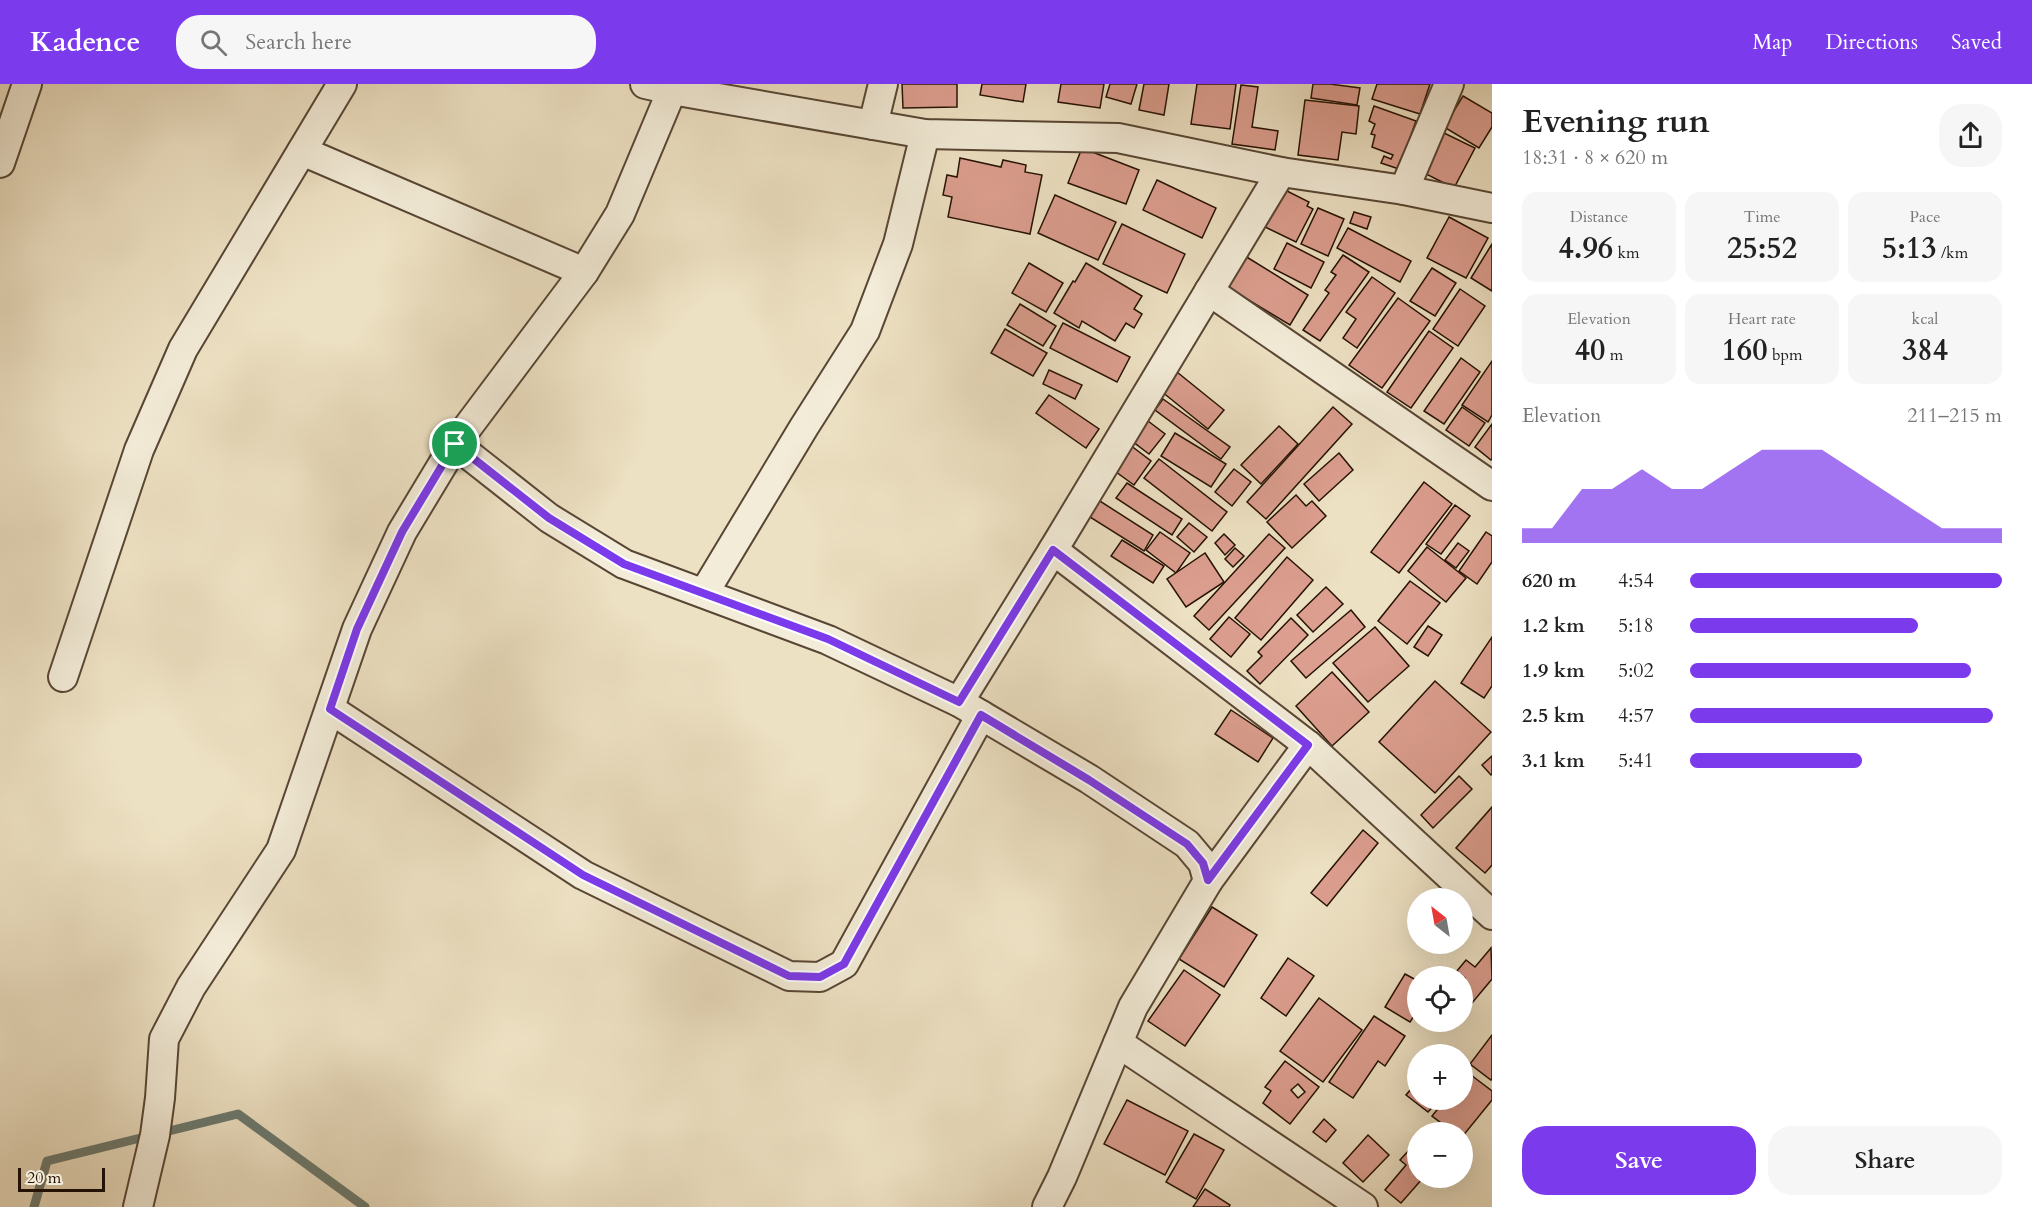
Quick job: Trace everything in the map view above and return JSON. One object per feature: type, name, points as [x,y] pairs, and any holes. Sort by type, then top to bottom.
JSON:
[{"type":"street","points":[[0,163],[27,84]]},
{"type":"street","points":[[63,677],[139,450],[183,349],[342,84]]},
{"type":"street","points":[[873,125],[883,84]]},
{"type":"street","points":[[1404,190],[1449,84]]},
{"type":"street","points":[[138,1207],[160,1098],[164,1039],[191,987],[281,850],[357,629],[402,532],[455,444],[584,272],[620,214],[658,87],[925,134],[1118,138],[1281,172],[1404,190],[1492,208]]},
{"type":"street","points":[[704,593],[865,331],[898,244],[925,134]]},
{"type":"street","points":[[302,151],[584,272]]},
{"type":"street","points":[[330,709],[583,875],[789,976],[820,977],[844,964],[970,709],[1053,550],[1281,172]]},
{"type":"street","points":[[1209,291],[1492,486]]},
{"type":"street","points":[[455,444],[558,524],[624,564],[828,639],[970,709],[1089,780],[1187,844],[1203,863],[1208,880]]},
{"type":"street","points":[[1053,550],[1308,745],[1492,915]]},
{"type":"street","points":[[1047,1207],[1062,1177],[1133,1006],[1208,880],[1308,745]]},
{"type":"street","points":[[1118,1043],[1363,1207]]},
{"type":"building","points":[[902,84],[957,84],[957,107],[903,108]]},
{"type":"building","points":[[982,84],[1026,84],[1023,102],[980,95]]},
{"type":"building","points":[[1061,84],[1104,84],[1100,108],[1058,102]]},
{"type":"building","points":[[1110,84],[1137,84],[1131,104],[1106,97]]},
{"type":"building","points":[[1144,84],[1169,84],[1164,115],[1139,110]]},
{"type":"building","points":[[1197,84],[1236,84],[1230,129],[1191,124]]},
{"type":"building","points":[[1313,84],[1360,88],[1357,105],[1311,98]]},
{"type":"building","points":[[1377,84],[1430,84],[1420,114],[1372,99]]},
{"type":"building","points":[[1241,85],[1258,87],[1252,127],[1278,131],[1275,150],[1232,144]]},
{"type":"building","points":[[1463,96],[1492,113],[1492,127],[1479,148],[1444,127]]},
{"type":"building","points":[[1305,100],[1359,106],[1356,134],[1342,132],[1338,160],[1298,155]]},
{"type":"building","points":[[1374,106],[1416,121],[1399,169],[1381,163],[1384,156],[1391,159],[1393,155],[1372,147],[1375,135],[1371,134],[1375,124],[1369,121]]},
{"type":"building","points":[[1442,132],[1475,148],[1454,188],[1422,172]]},
{"type":"building","points":[[1082,148],[1139,170],[1126,204],[1068,183]]},
{"type":"building","points":[[960,158],[1001,167],[1003,160],[1026,165],[1025,172],[1042,175],[1030,234],[948,217],[952,197],[943,195],[947,175],[957,177]]},
{"type":"building","points":[[1157,180],[1216,208],[1202,238],[1143,210]]},
{"type":"building","points":[[1285,190],[1309,202],[1307,206],[1313,209],[1296,242],[1261,225]]},
{"type":"building","points":[[1055,195],[1116,222],[1098,260],[1038,233]]},
{"type":"building","points":[[1318,208],[1344,219],[1328,256],[1301,244]]},
{"type":"building","points":[[1354,212],[1371,217],[1367,229],[1350,223]]},
{"type":"building","points":[[1449,217],[1488,238],[1466,278],[1427,258]]},
{"type":"building","points":[[1122,224],[1185,254],[1167,293],[1103,264]]},
{"type":"building","points":[[1348,228],[1411,261],[1400,282],[1337,248]]},
{"type":"building","points":[[1287,243],[1324,262],[1311,288],[1274,269]]},
{"type":"building","points":[[1492,244],[1492,291],[1471,278]]},
{"type":"building","points":[[1343,255],[1369,272],[1320,341],[1303,330],[1329,293],[1325,290],[1336,275],[1331,272]]},
{"type":"building","points":[[1245,256],[1308,295],[1290,325],[1227,287]]},
{"type":"building","points":[[1029,263],[1063,283],[1046,312],[1012,293]]},
{"type":"building","points":[[1086,263],[1142,296],[1134,309],[1142,314],[1134,328],[1126,323],[1115,341],[1082,321],[1079,328],[1054,313]]},
{"type":"building","points":[[1432,268],[1456,283],[1435,316],[1410,301]]},
{"type":"building","points":[[1372,277],[1395,293],[1357,348],[1343,338],[1356,319],[1346,312]]},
{"type":"building","points":[[1460,289],[1485,306],[1458,346],[1433,329]]},
{"type":"building","points":[[1398,298],[1430,321],[1382,388],[1349,365]]},
{"type":"building","points":[[1020,304],[1056,326],[1043,346],[1007,325]]},
{"type":"building","points":[[1063,323],[1130,357],[1117,382],[1050,348]]},
{"type":"building","points":[[1005,329],[1047,353],[1033,376],[991,353]]},
{"type":"building","points":[[1429,331],[1453,348],[1411,408],[1387,392]]},
{"type":"building","points":[[1461,358],[1480,372],[1444,424],[1424,411]]},
{"type":"building","points":[[1492,361],[1492,415],[1488,422],[1462,405]]},
{"type":"building","points":[[1172,368],[1224,410],[1208,429],[1156,387]]},
{"type":"building","points":[[1049,370],[1082,385],[1075,399],[1043,384]]},
{"type":"building","points":[[1049,395],[1099,429],[1086,448],[1036,413]]},
{"type":"building","points":[[1163,399],[1230,447],[1221,459],[1155,410]]},
{"type":"building","points":[[1333,407],[1352,424],[1266,519],[1247,502]]},
{"type":"building","points":[[1462,407],[1485,423],[1469,446],[1446,430]]},
{"type":"building","points":[[1148,421],[1165,434],[1149,454],[1132,441]]},
{"type":"building","points":[[1492,424],[1492,459],[1491,460],[1475,447]]},
{"type":"building","points":[[1279,426],[1298,444],[1261,484],[1241,465]]},
{"type":"building","points":[[1175,433],[1226,464],[1211,487],[1161,456]]},
{"type":"building","points":[[1130,445],[1151,461],[1134,485],[1112,469]]},
{"type":"building","points":[[1339,453],[1353,470],[1319,501],[1304,484]]},
{"type":"building","points":[[1159,459],[1227,512],[1212,531],[1144,478]]},
{"type":"building","points":[[1234,469],[1251,482],[1232,506],[1215,492]]},
{"type":"building","points":[[1424,482],[1452,504],[1399,573],[1371,552]]},
{"type":"building","points":[[1127,483],[1182,519],[1172,535],[1116,498]]},
{"type":"building","points":[[1296,495],[1306,506],[1312,501],[1326,516],[1292,548],[1267,522]]},
{"type":"building","points":[[1092,496],[1153,535],[1144,551],[1082,512]]},
{"type":"building","points":[[1455,505],[1470,516],[1441,554],[1426,544]]},
{"type":"building","points":[[1189,523],[1207,537],[1194,552],[1177,537]]},
{"type":"building","points":[[1160,532],[1190,553],[1176,573],[1146,550]]},
{"type":"building","points":[[1486,532],[1492,536],[1492,562],[1477,584],[1459,571]]},
{"type":"building","points":[[1224,534],[1235,545],[1225,555],[1215,543]]},
{"type":"building","points":[[1269,534],[1285,548],[1209,630],[1194,616]]},
{"type":"building","points":[[1122,540],[1164,566],[1153,583],[1111,556]]},
{"type":"building","points":[[1458,543],[1469,551],[1456,568],[1445,560]]},
{"type":"building","points":[[1427,547],[1466,578],[1446,602],[1408,571]]},
{"type":"building","points":[[1235,548],[1244,556],[1233,567],[1225,559]]},
{"type":"building","points":[[1205,553],[1224,582],[1186,607],[1167,579]]},
{"type":"building","points":[[1287,557],[1313,580],[1261,640],[1235,618]]},
{"type":"building","points":[[1410,581],[1440,603],[1407,644],[1378,621]]},
{"type":"building","points":[[1326,587],[1343,604],[1313,632],[1297,615]]},
{"type":"building","points":[[1351,610],[1365,627],[1306,678],[1291,661]]},
{"type":"building","points":[[1229,617],[1250,634],[1231,657],[1210,639]]},
{"type":"building","points":[[1291,618],[1308,635],[1260,684],[1247,671],[1262,656],[1258,652]]},
{"type":"building","points":[[1428,626],[1442,635],[1428,656],[1414,647]]},
{"type":"building","points":[[1375,627],[1409,666],[1368,702],[1333,663]]},
{"type":"building","points":[[1492,637],[1492,686],[1484,698],[1461,683]]},
{"type":"building","points":[[1332,672],[1369,712],[1332,746],[1296,706]]},
{"type":"building","points":[[1435,681],[1491,732],[1435,793],[1379,742]]},
{"type":"building","points":[[1231,710],[1273,738],[1258,762],[1215,734]]},
{"type":"building","points":[[1492,756],[1492,774],[1491,775],[1482,765]]},
{"type":"building","points":[[1459,776],[1472,789],[1433,828],[1421,815]]},
{"type":"building","points":[[1492,807],[1492,865],[1485,873],[1456,848]]},
{"type":"building","points":[[1363,830],[1378,843],[1327,906],[1311,893]]},
{"type":"building","points":[[1212,907],[1257,935],[1224,987],[1179,959]]},
{"type":"building","points":[[1491,948],[1492,979],[1473,1002],[1473,966],[1461,966],[1466,960],[1475,967]]},
{"type":"building","points":[[1288,958],[1314,976],[1286,1016],[1261,998]]},
{"type":"building","points":[[1184,970],[1220,995],[1185,1046],[1148,1021]]},
{"type":"building","points":[[1405,974],[1407,975],[1407,1020],[1385,1007]]},
{"type":"building","points":[[1319,998],[1362,1030],[1323,1082],[1280,1051]]},
{"type":"building","points":[[1374,1016],[1405,1036],[1385,1066],[1378,1061],[1353,1098],[1329,1082]]},
{"type":"building","points":[[1492,1035],[1491,1080],[1473,1066],[1473,1060]]},
{"type":"building","points":[[1285,1061],[1319,1087],[1290,1124],[1263,1103],[1271,1091],[1265,1087]],"holes":[[[1298,1084],[1305,1092],[1298,1098],[1291,1090]]]},
{"type":"building","points":[[1473,1077],[1492,1091],[1492,1100],[1473,1123],[1440,1122],[1432,1116],[1437,1110],[1473,1110]]},
{"type":"building","points":[[1127,1100],[1188,1131],[1165,1175],[1104,1144]]},
{"type":"building","points":[[1324,1119],[1336,1130],[1326,1142],[1313,1132]]},
{"type":"building","points":[[1194,1134],[1224,1150],[1196,1199],[1166,1182]]},
{"type":"building","points":[[1368,1135],[1389,1155],[1363,1182],[1343,1163]]},
{"type":"building","points":[[1407,1152],[1407,1188],[1414,1188],[1401,1203],[1385,1190],[1406,1165],[1400,1160]]},
{"type":"building","points":[[1205,1189],[1230,1205],[1229,1207],[1193,1207]]},
{"type":"waterway","points":[[34,1207],[47,1161],[238,1114],[365,1207]]},
{"type":"route","points":[[455,444],[549,518],[624,564],[828,639],[959,702],[1053,550],[1308,745],[1208,880],[1203,863],[1187,844],[1089,780],[981,715],[844,964],[820,977],[789,976],[583,875],[330,709],[357,629],[402,532],[455,444]]}]
